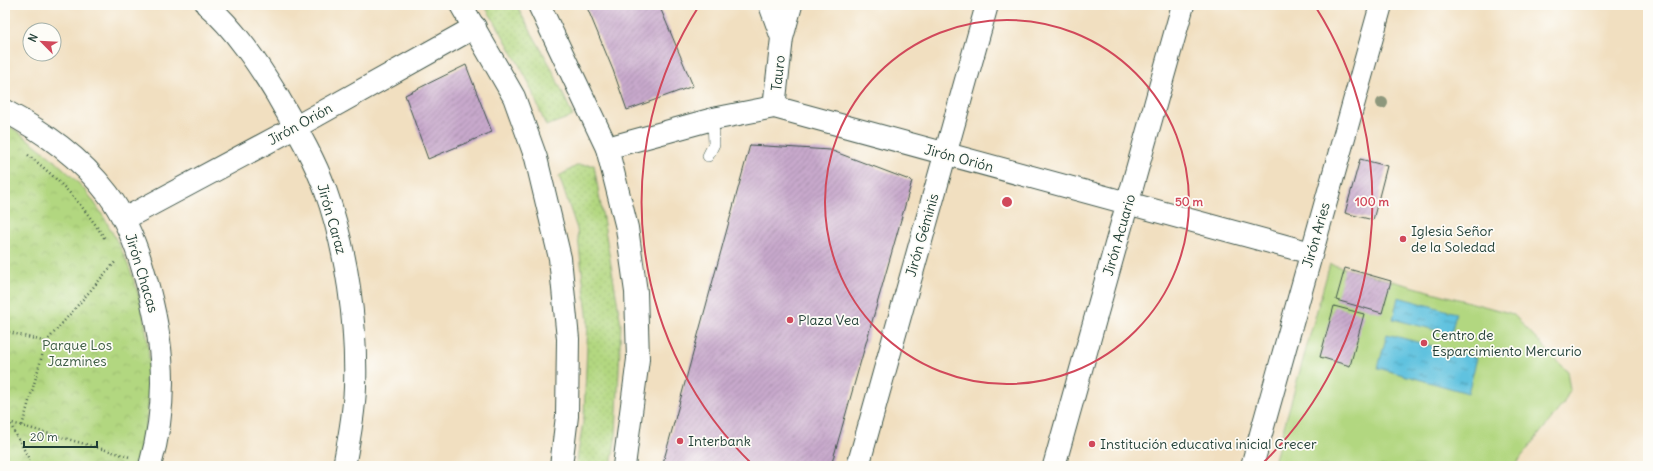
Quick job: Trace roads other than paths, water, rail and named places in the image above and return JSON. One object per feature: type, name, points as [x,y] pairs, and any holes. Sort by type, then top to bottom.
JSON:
[{"type":"street","name":"Jirón Caraz","points":[[206,5],[216,13],[244,47],[271,85],[296,127],[325,188],[335,221],[346,270],[354,342],[355,389],[353,417],[344,466]]},
{"type":"street","points":[[461,5],[475,27],[514,98],[536,158],[560,258],[568,339],[567,416],[561,466]]},
{"type":"street","points":[[538,5],[607,148],[627,228],[636,292],[638,359],[624,466]]},
{"type":"street","points":[[770,5],[782,38]]},
{"type":"street","name":"Tauro","points":[[774,107],[782,38],[791,5]]},
{"type":"street","name":"Jirón Géminis","points":[[858,466],[986,5]]},
{"type":"street","name":"Jirón Acuario","points":[[1054,466],[1184,5]]},
{"type":"street","name":"Jirón Aries","points":[[1252,466],[1381,5]]},
{"type":"street","name":"Jirón Orión","points":[[124,219],[296,127],[475,27]]},
{"type":"street","name":"Jirón Orión","points":[[607,148],[713,119],[774,107],[1311,253]]},
{"type":"street","name":"Jirón Chacas","points":[[5,111],[42,132],[72,155],[108,194],[124,219],[141,262],[155,314],[162,365],[161,406],[137,462]]},
{"type":"lane","points":[[708,156],[714,144],[713,119]]},
{"type":"water","points":[[1398,297],[1456,313],[1451,334],[1393,319]]},
{"type":"water","points":[[1387,334],[1477,358],[1468,393],[1378,368]]},
{"type":"place","name":"Iglesia Señor de la Soledad","points":[[1403,239]]},
{"type":"place","name":"Plaza Vea","points":[[790,320]]},
{"type":"place","name":"Centro de Esparcimiento Mercurio","points":[[1424,343]]},
{"type":"place","name":"Interbank","points":[[680,441]]},
{"type":"place","name":"Institución educativa inicial Crecer","points":[[1092,444]]},
{"type":"park label","name":"Parque Los Jazmines","points":[[77,354]]}]
